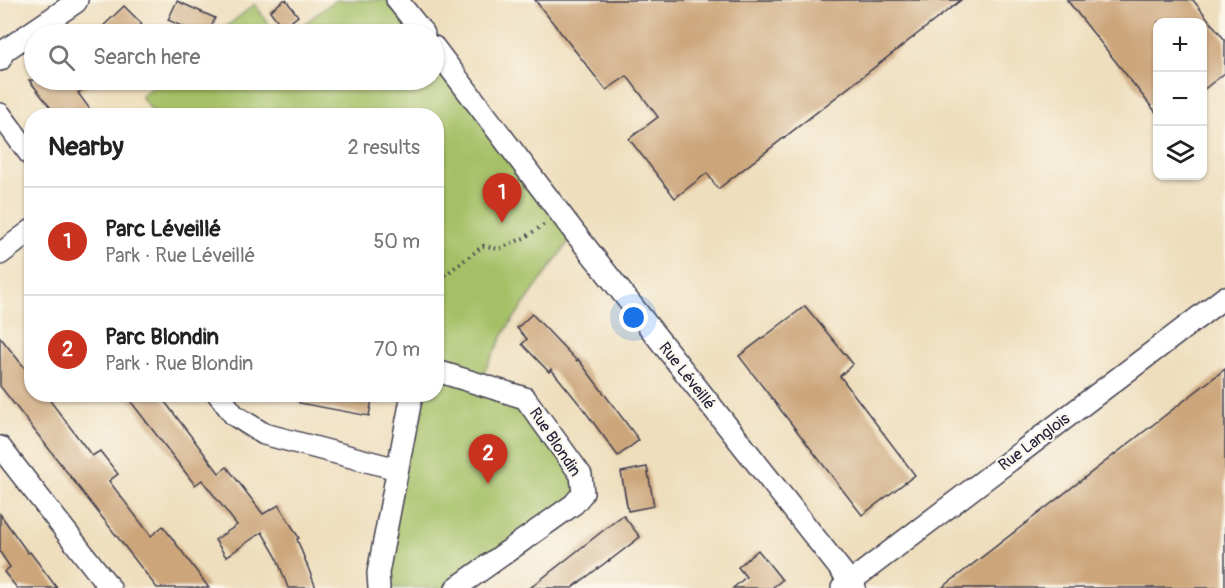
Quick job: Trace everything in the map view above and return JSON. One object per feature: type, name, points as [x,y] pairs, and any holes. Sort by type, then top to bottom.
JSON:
[{"type":"street","points":[[44,24],[76,3],[77,0]]},
{"type":"street","points":[[397,0],[416,24]]},
{"type":"street","points":[[0,60],[4,51],[24,38]]},
{"type":"street","name":"Rue Léveillé","points":[[444,60],[849,586]]},
{"type":"street","points":[[0,114],[24,146]]},
{"type":"street","points":[[0,254],[24,236]]},
{"type":"street","name":"Rue Langlois","points":[[849,586],[1225,297]]},
{"type":"street","name":"Rue Blondin","points":[[444,373],[525,398],[581,475],[583,493],[574,504],[456,588]]},
{"type":"street","points":[[224,402],[234,415],[264,434],[398,469]]},
{"type":"street","points":[[379,588],[378,573],[411,402]]},
{"type":"street","points":[[0,447],[110,588]]},
{"type":"path","points":[[444,277],[483,246],[499,249],[524,238],[560,213]]},
{"type":"green space","points":[[336,0],[397,0],[416,24],[304,24]]},
{"type":"green space","points":[[255,4],[268,24],[230,24]]},
{"type":"green space","points":[[444,60],[575,233],[507,328],[478,383],[525,398],[583,493],[456,588],[379,588],[411,402],[444,402],[444,108],[150,108],[141,96],[149,90],[444,90]]},
{"type":"building","points":[[286,0],[298,16],[288,24],[280,24],[270,11]]},
{"type":"building","points":[[535,0],[961,0],[718,189],[707,173],[675,198],[629,139],[658,117],[627,76],[606,90]]},
{"type":"building","points":[[1067,0],[1193,0],[1225,40],[1225,73],[1207,87],[1207,18],[1153,18],[1153,109]]},
{"type":"building","points":[[177,1],[215,18],[212,24],[177,24],[168,20]]},
{"type":"building","points":[[124,6],[142,24],[105,24]]},
{"type":"building","points":[[37,90],[82,90],[78,93],[89,108],[51,108]]},
{"type":"building","points":[[805,306],[853,364],[840,376],[915,475],[862,515],[739,356]]},
{"type":"building","points":[[532,314],[577,361],[578,359],[639,440],[618,456],[551,369],[549,372],[522,344],[527,339],[517,328]]},
{"type":"building","points":[[0,337],[24,367],[24,402],[51,402],[92,456],[100,451],[118,474],[109,481],[151,536],[163,526],[209,588],[157,588],[0,386]]},
{"type":"building","points":[[1225,369],[1225,588],[942,588]]},
{"type":"building","points":[[131,402],[165,402],[219,473],[227,467],[263,514],[279,505],[299,538],[297,539],[316,588],[288,588],[276,556],[262,532],[226,557],[215,540],[237,525],[202,480],[195,485]]},
{"type":"building","points":[[299,402],[372,402],[369,416]]},
{"type":"building","points":[[647,467],[654,506],[628,511],[621,472]]},
{"type":"building","points":[[0,514],[57,588],[17,588],[4,572],[10,567],[0,552]]},
{"type":"building","points":[[623,515],[640,537],[572,588],[530,588]]},
{"type":"building","points":[[758,550],[782,580],[772,588],[733,588],[746,577],[738,567]]},
{"type":"place","name":"Parc Léveillé","points":[[502,223]]},
{"type":"place","name":"Parc Blondin","points":[[488,484]]}]
